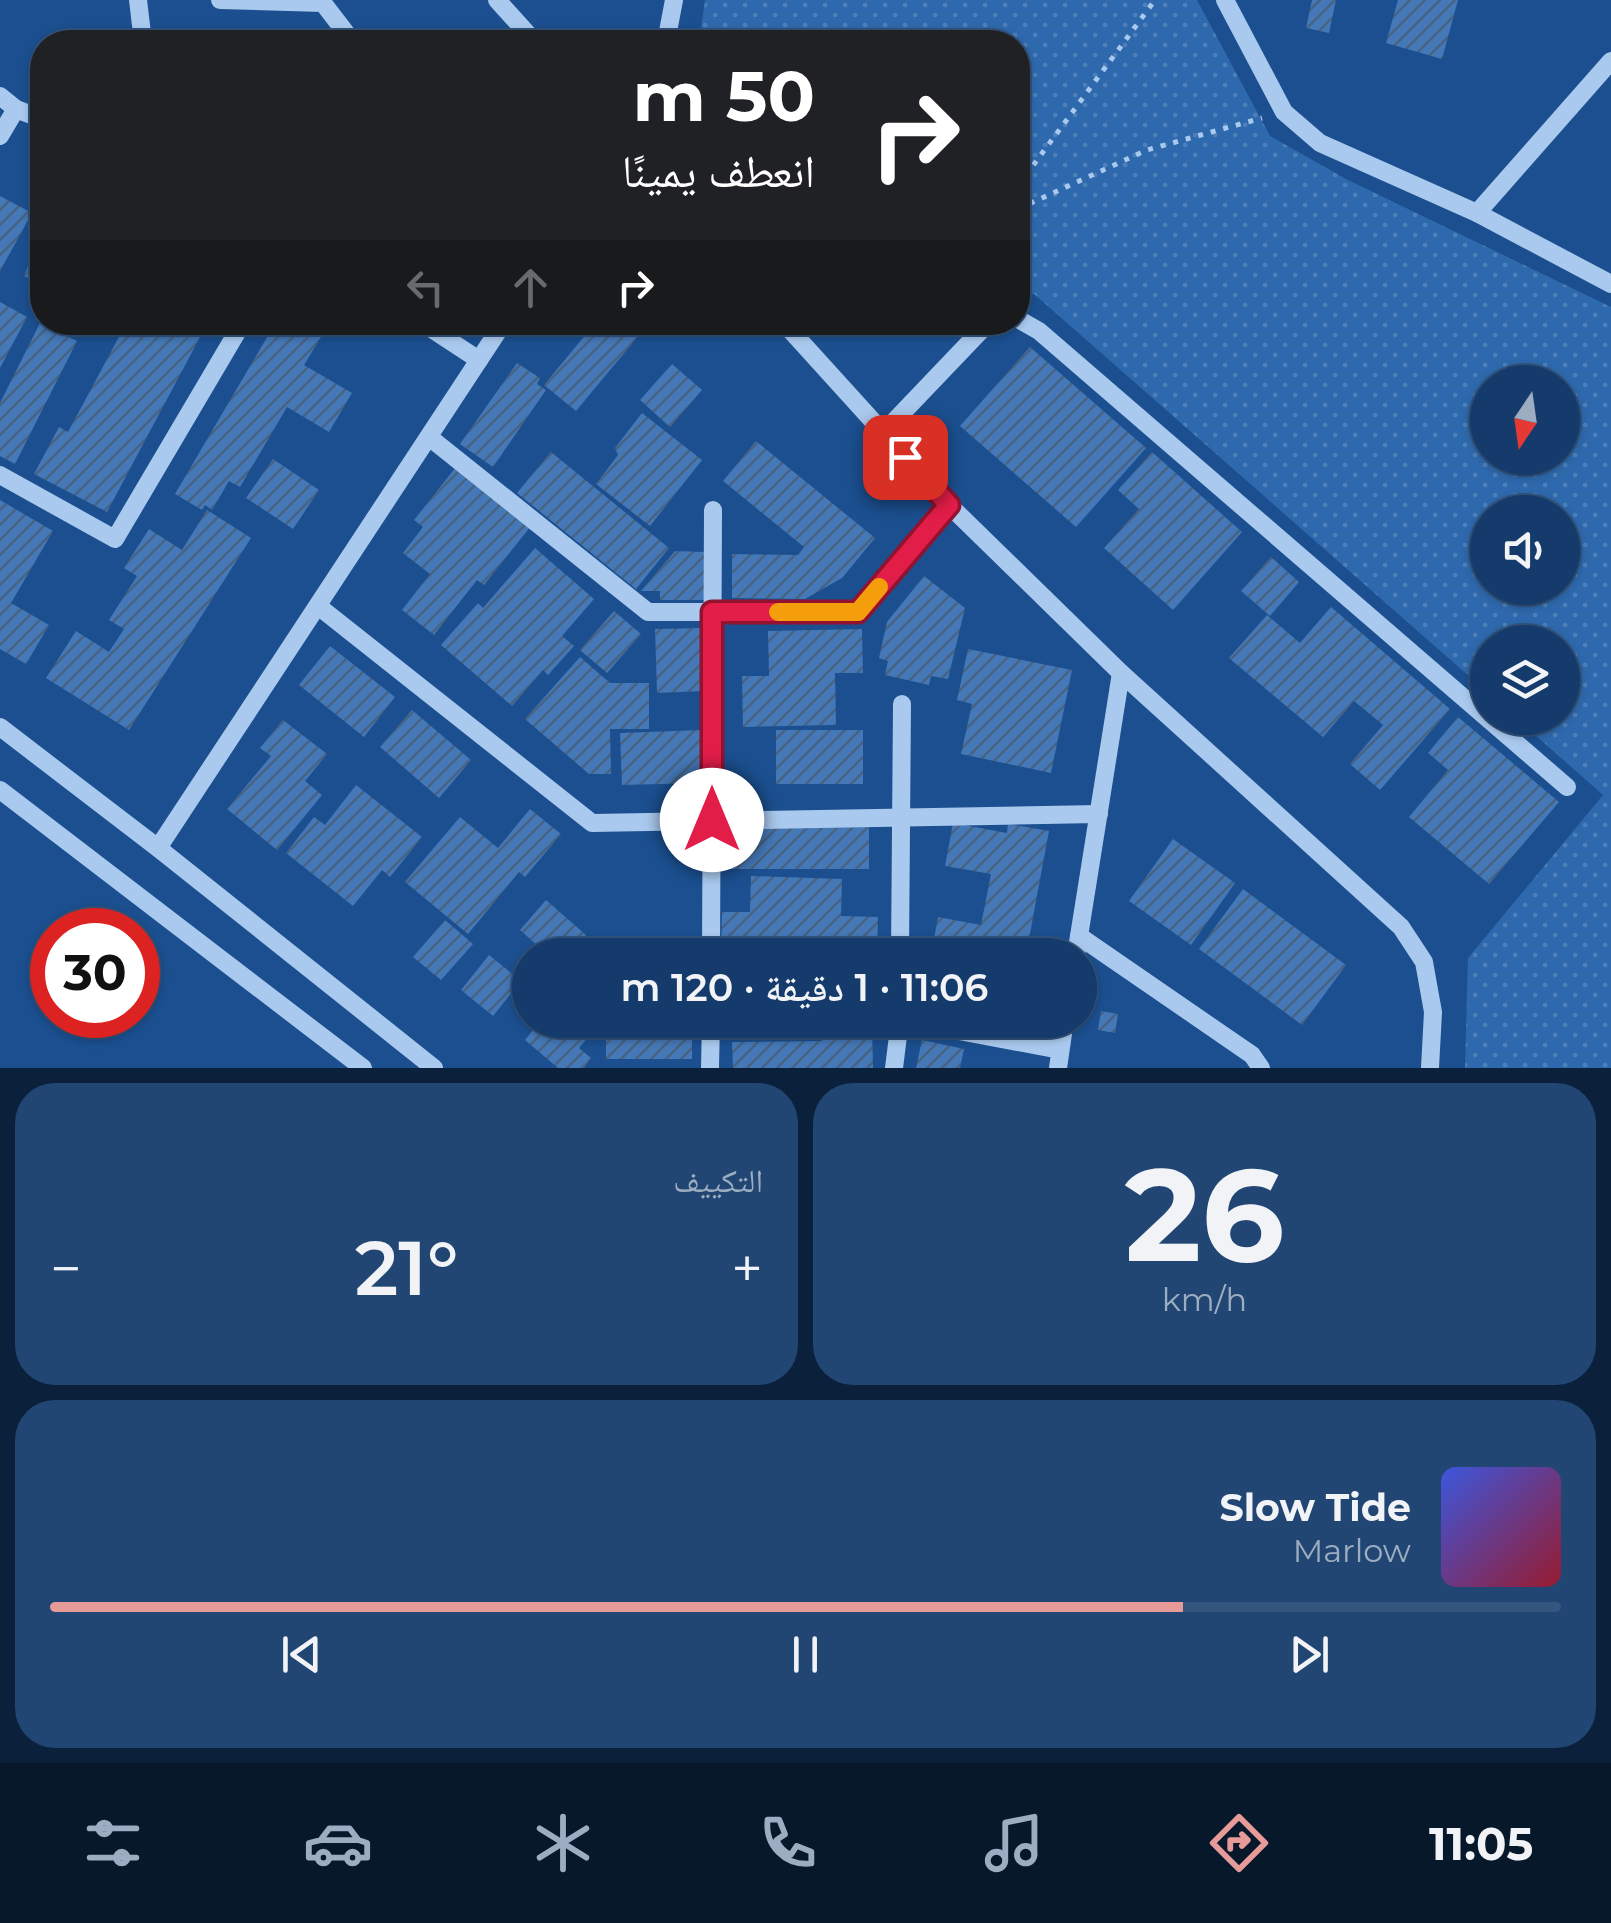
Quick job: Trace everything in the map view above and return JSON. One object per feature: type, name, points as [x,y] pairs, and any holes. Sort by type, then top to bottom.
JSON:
[{"type":"street","points":[[138,0],[142,30]]},
{"type":"street","points":[[220,0],[324,3],[344,30]]},
{"type":"street","points":[[497,0],[525,30]]},
{"type":"street","points":[[668,30],[674,0]]},
{"type":"street","points":[[1225,0],[1284,112],[1320,143],[1477,214],[1611,284]]},
{"type":"street","points":[[1477,214],[1611,61]]},
{"type":"street","points":[[0,96],[30,114]]},
{"type":"street","points":[[0,136],[16,109]]},
{"type":"street","points":[[1030,325],[1567,786]]},
{"type":"street","points":[[0,475],[116,540],[234,335]]},
{"type":"street","points":[[442,335],[480,360]]},
{"type":"street","points":[[158,848],[496,335]]},
{"type":"street","points":[[795,335],[949,505],[1122,673],[1401,927],[1424,962],[1433,1012],[1430,1068]]},
{"type":"street","points":[[883,434],[976,335]]},
{"type":"street","points":[[429,437],[648,612],[858,612],[949,505]]},
{"type":"street","points":[[711,938],[713,510]]},
{"type":"street","points":[[318,606],[592,823],[1099,814]]},
{"type":"street","points":[[1122,673],[1080,936],[1252,1055],[1261,1068]]},
{"type":"street","points":[[900,938],[902,704]]},
{"type":"street","points":[[0,727],[434,1068]]},
{"type":"street","points":[[0,790],[362,1068]]},
{"type":"street","points":[[710,1038],[710,1068]]},
{"type":"street","points":[[894,1068],[898,1038]]},
{"type":"street","points":[[967,1038],[1059,1063],[1063,1038]]},
{"type":"path","points":[[1030,170],[1155,0]]},
{"type":"path","points":[[1030,204],[1147,150],[1284,112]]},
{"type":"shaded area","points":[[705,0],[1197,0],[1270,136],[1346,179],[1611,307],[1611,1068],[1465,1068],[1468,958],[1603,795],[1535,735],[1580,735],[1580,625],[1470,625],[1470,677],[1034,294],[1030,294],[1030,30],[701,30]]},
{"type":"building","points":[[1312,0],[1336,0],[1329,33],[1306,28]]},
{"type":"building","points":[[1398,0],[1458,0],[1442,59],[1386,43]]},
{"type":"building","points":[[0,196],[30,212],[30,217],[0,271]]},
{"type":"building","points":[[0,302],[27,317],[0,368]]},
{"type":"building","points":[[34,335],[65,335],[77,341],[15,464],[0,456],[0,403]]},
{"type":"building","points":[[120,335],[201,335],[107,512],[34,474],[59,427],[68,432]]},
{"type":"building","points":[[268,335],[322,335],[304,365],[352,393],[329,432],[287,407],[240,487],[229,481],[212,510],[205,505],[202,510],[175,494]]},
{"type":"building","points":[[585,335],[639,335],[576,411],[544,385]]},
{"type":"building","points":[[1030,347],[1146,448],[1076,527],[960,426]]},
{"type":"building","points":[[517,363],[540,378],[537,384],[546,390],[493,467],[460,444]]},
{"type":"building","points":[[672,364],[702,390],[670,427],[640,400]]},
{"type":"building","points":[[642,413],[702,460],[650,526],[596,484],[618,455],[615,448]]},
{"type":"building","points":[[756,441],[875,538],[842,578],[805,599],[732,598],[732,554],[798,555],[804,547],[723,481]]},
{"type":"building","points":[[551,452],[669,548],[636,589],[517,493]]},
{"type":"building","points":[[1152,452],[1242,532],[1173,610],[1104,548],[1139,509],[1118,490]]},
{"type":"building","points":[[273,459],[319,490],[293,529],[246,498]]},
{"type":"building","points":[[456,467],[531,526],[484,585],[477,580],[434,635],[402,610],[430,574],[403,553],[423,527],[414,520]]},
{"type":"building","points":[[0,500],[53,531],[11,603],[49,625],[26,664],[0,649]]},
{"type":"building","points":[[207,510],[251,538],[129,730],[46,678],[76,631],[109,652],[124,629],[109,620],[137,576],[124,568],[149,529],[182,550]]},
{"type":"building","points":[[535,548],[594,599],[562,636],[574,646],[548,675],[543,670],[512,706],[441,645],[478,603],[483,608]]},
{"type":"building","points":[[675,551],[704,552],[704,600],[660,600],[660,591],[641,591]]},
{"type":"building","points":[[1271,557],[1299,582],[1270,616],[1241,591]]},
{"type":"building","points":[[924,576],[965,608],[948,679],[931,676],[929,685],[885,675],[888,661],[879,658],[887,622]]},
{"type":"building","points":[[1331,607],[1450,709],[1380,790],[1350,764],[1383,725],[1354,701],[1323,737],[1229,658],[1267,615],[1300,643]]},
{"type":"building","points":[[614,611],[641,634],[607,673],[580,650]]},
{"type":"building","points":[[703,628],[704,691],[657,693],[655,629]]},
{"type":"building","points":[[862,629],[863,673],[835,673],[836,725],[743,727],[742,676],[769,676],[768,631]]},
{"type":"building","points":[[330,646],[395,697],[364,737],[299,685]]},
{"type":"building","points":[[968,649],[1072,670],[1051,773],[961,754],[972,704],[957,700]]},
{"type":"building","points":[[580,657],[610,683],[649,683],[649,729],[610,729],[611,774],[589,774],[525,719]]},
{"type":"building","points":[[412,710],[471,760],[439,798],[380,747]]},
{"type":"building","points":[[1458,717],[1470,727],[1470,735],[1479,735],[1559,802],[1489,884],[1409,817],[1448,770],[1428,753]]},
{"type":"building","points":[[283,720],[327,754],[305,781],[322,795],[277,850],[227,809],[271,756],[260,748]]},
{"type":"building","points":[[702,730],[704,783],[622,785],[620,733]]},
{"type":"building","points":[[776,730],[863,730],[863,784],[776,784]]},
{"type":"building","points":[[356,785],[422,837],[390,877],[382,870],[353,906],[286,853],[314,817],[325,825]]},
{"type":"building","points":[[530,809],[561,834],[525,877],[519,872],[468,934],[405,882],[460,817],[498,848]]},
{"type":"building","points":[[953,823],[1007,833],[1008,824],[1049,831],[1029,938],[934,938],[938,917],[981,925],[991,874],[945,866]]},
{"type":"building","points":[[718,824],[869,824],[869,869],[718,869]]},
{"type":"building","points":[[1173,839],[1235,883],[1191,945],[1129,901]]},
{"type":"building","points":[[751,876],[842,879],[841,916],[878,917],[877,938],[721,938],[722,912],[750,912]]},
{"type":"building","points":[[1243,889],[1346,965],[1302,1025],[1199,949]]},
{"type":"building","points":[[546,900],[586,935],[529,938],[520,930]]},
{"type":"building","points":[[445,920],[473,944],[441,980],[413,957]]},
{"type":"building","points":[[489,955],[512,974],[512,992],[493,1016],[461,990]]},
{"type":"building","points":[[1101,1011],[1118,1014],[1115,1033],[1098,1030]]},
{"type":"building","points":[[587,1038],[579,1048],[591,1058],[584,1068],[558,1068],[525,1040]]},
{"type":"building","points":[[606,1038],[692,1038],[692,1059],[606,1059]]},
{"type":"building","points":[[872,1038],[873,1068],[733,1068],[732,1042]]},
{"type":"building","points":[[922,1040],[964,1049],[960,1068],[916,1068]]},
{"type":"slow traffic","points":[[778,612],[858,612],[879,587]]},
{"type":"route","points":[[712,820],[712,612],[858,612],[949,505],[905,457]]}]
